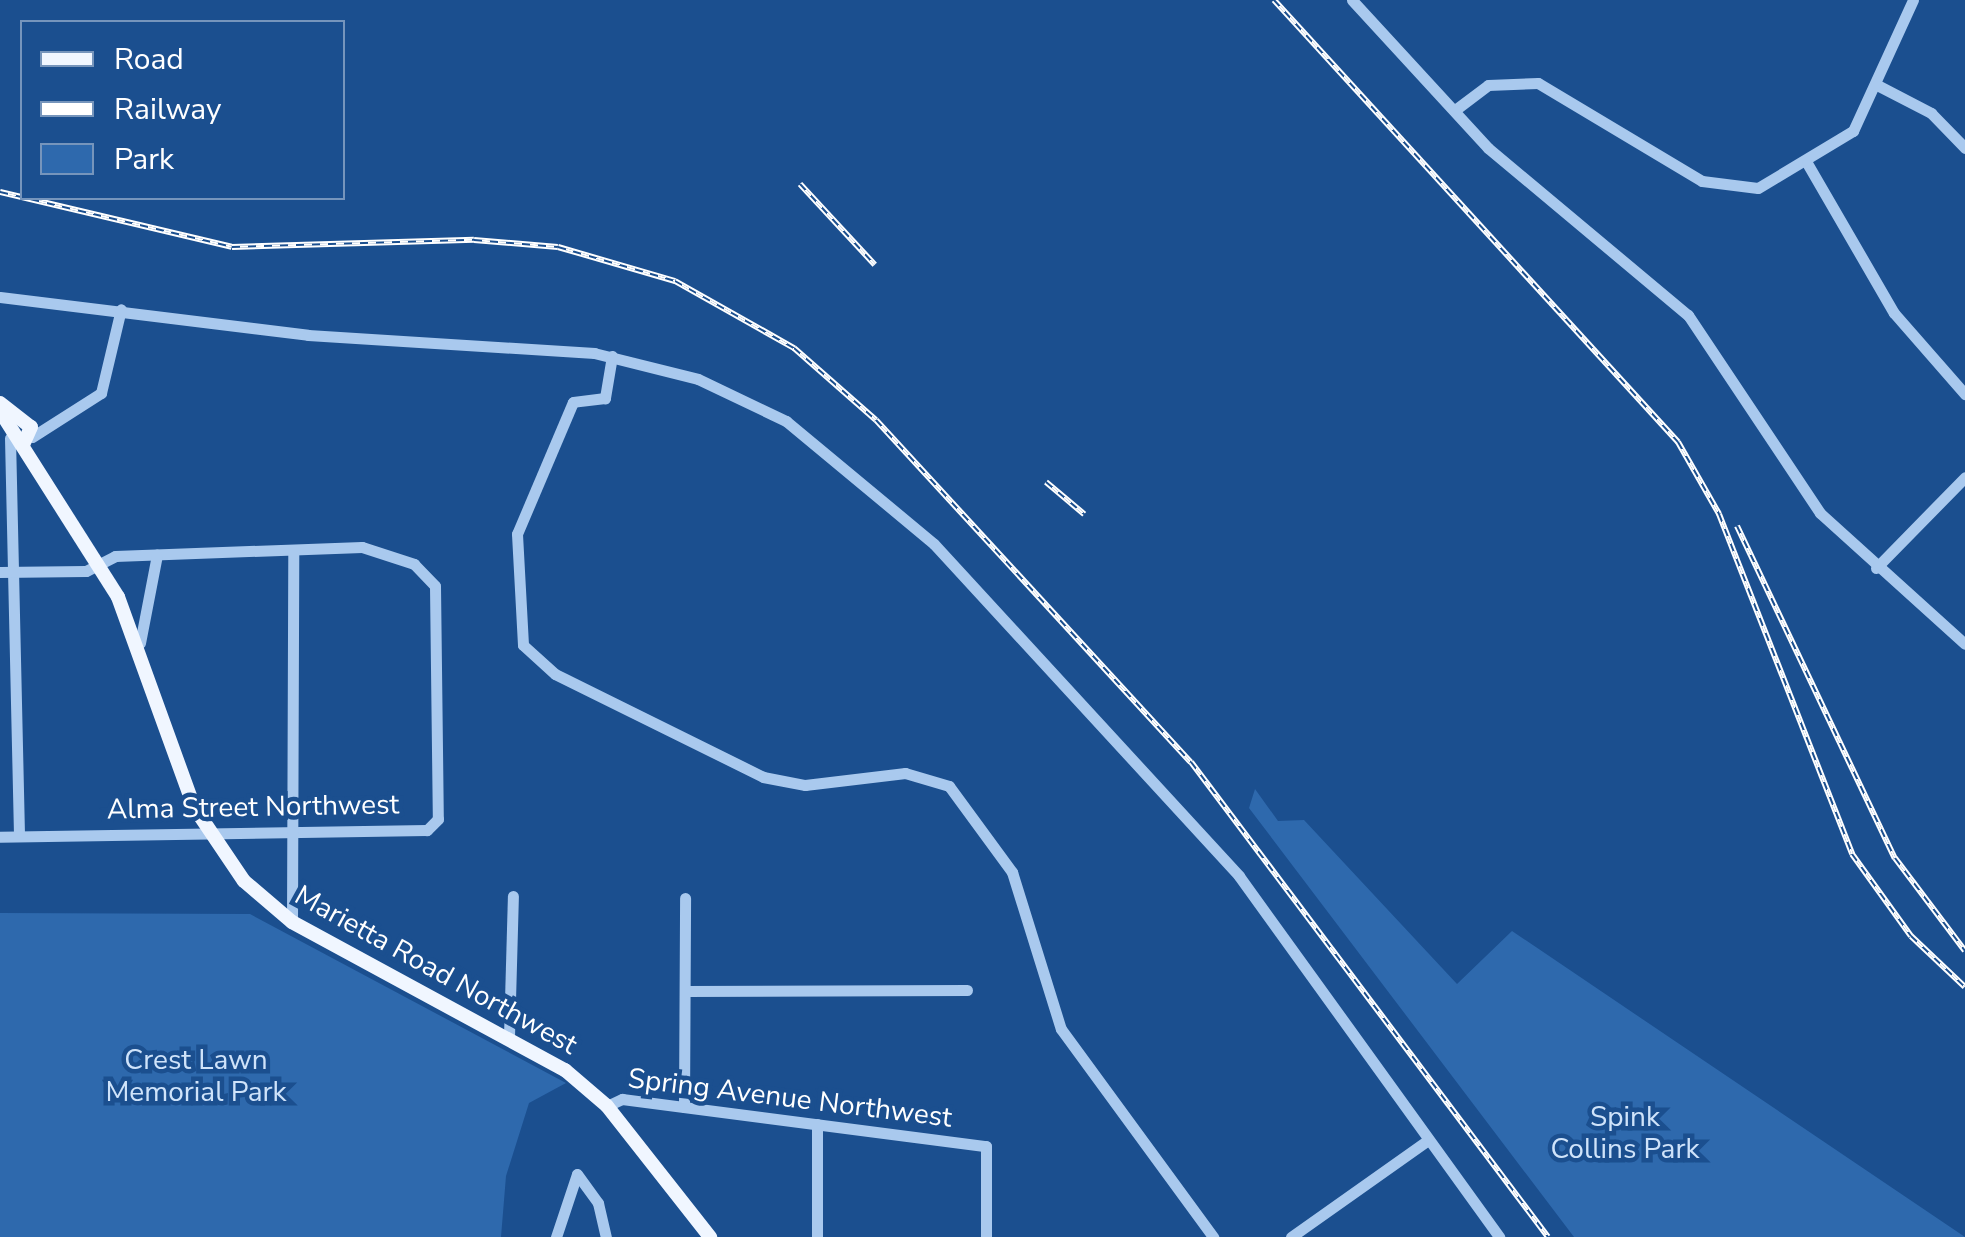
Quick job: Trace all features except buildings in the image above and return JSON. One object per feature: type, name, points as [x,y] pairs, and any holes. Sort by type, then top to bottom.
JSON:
[{"type":"main road","name":"Marietta Road Northwest","points":[[0,403],[18,436]]},
{"type":"main road","name":"Marietta Road Northwest","points":[[0,411],[100,563],[140,642],[207,832],[292,922],[509,1036],[607,1106],[710,1237]]},
{"type":"street","points":[[1352,0],[1455,110],[1688,315],[1820,513],[1876,568],[1965,644]]},
{"type":"street","points":[[1455,110],[1488,85],[1525,80],[1718,188],[1758,188],[1806,163],[1852,131],[1879,86],[1913,0]]},
{"type":"street","points":[[1879,86],[1931,113],[1965,148]]},
{"type":"street","points":[[1806,163],[1894,313],[1965,394]]},
{"type":"street","points":[[0,297],[121,308],[308,336],[612,356],[740,397],[878,490],[1238,876],[1498,1237]]},
{"type":"street","points":[[10,836],[6,572],[18,436],[70,414],[100,394],[121,308]]},
{"type":"street","points":[[612,356],[606,398],[573,402],[517,534],[523,645],[555,674],[763,777],[805,785],[904,773],[949,786],[1012,872],[1061,1030],[1213,1237]]},
{"type":"street","points":[[1876,568],[1965,477]]},
{"type":"street","points":[[6,572],[157,555],[293,550],[296,832],[292,922]]},
{"type":"street","name":"Alma Street Northwest","points":[[10,836],[296,832],[437,824],[434,586],[390,552],[293,550]]},
{"type":"street","points":[[140,642],[157,555]]},
{"type":"street","points":[[509,1036],[513,896]]},
{"type":"street","points":[[684,1107],[685,898]]},
{"type":"street","points":[[686,990],[967,990]]},
{"type":"street","name":"Spring Avenue Northwest","points":[[607,1106],[622,1099],[986,1146],[986,1237]]},
{"type":"street","points":[[817,1124],[817,1237]]},
{"type":"street","points":[[1291,1237],[1428,1140]]},
{"type":"street","points":[[556,1237],[577,1174],[598,1203],[606,1237]]},
{"type":"green space","name":"Spink Collins Park","points":[[1255,789],[1278,821],[1304,820],[1457,984],[1512,931],[1965,1237],[1574,1237],[1249,808]]},
{"type":"green space","name":"Crest Lawn Memorial Park","points":[[0,913],[250,914],[566,1083],[529,1103],[506,1176],[501,1237],[0,1237]]},
{"type":"railway","points":[[1274,0],[1678,442],[1719,514],[1852,854],[1911,936],[1965,987]]},
{"type":"railway","points":[[800,184],[875,265]]},
{"type":"railway","points":[[0,192],[20,197]]},
{"type":"railway","points":[[34,200],[232,247],[474,240],[558,247],[675,281],[794,348],[876,420],[1191,762],[1548,1237]]},
{"type":"railway","points":[[1046,482],[1084,514]]},
{"type":"railway","points":[[1737,526],[1895,858],[1965,951]]}]
